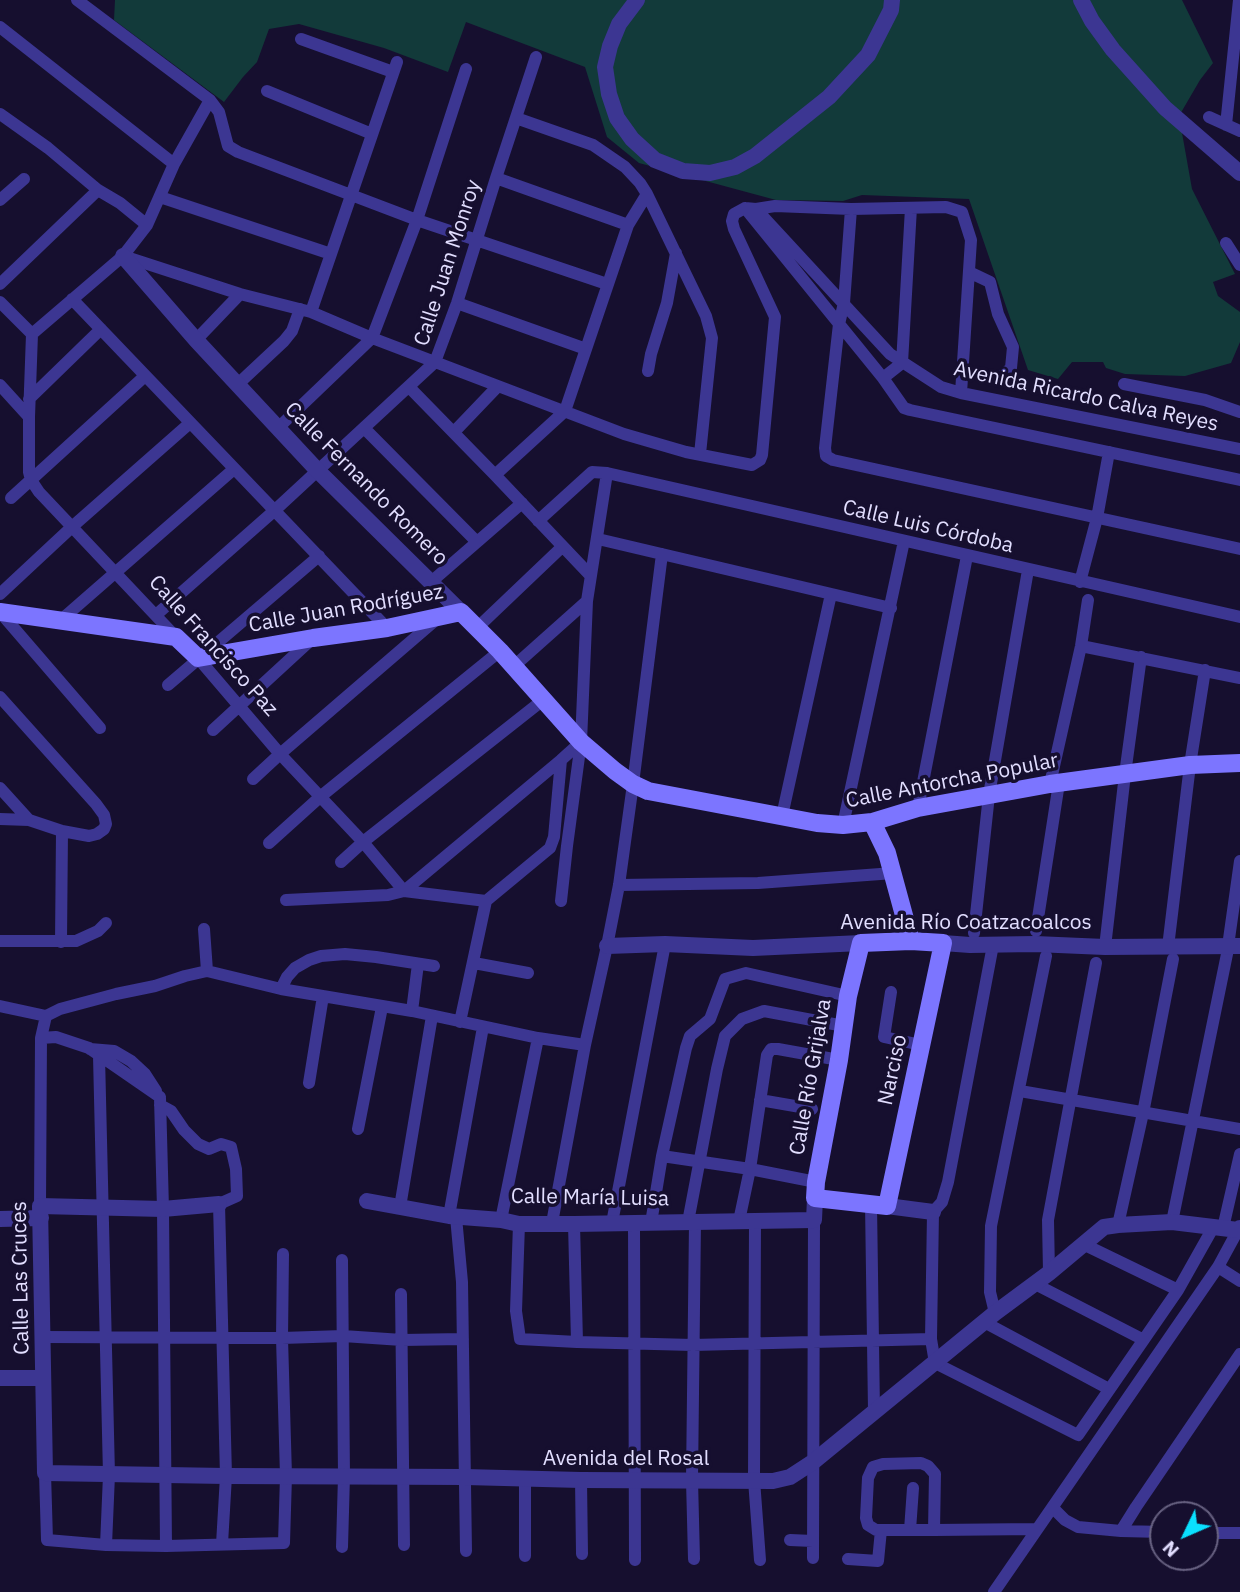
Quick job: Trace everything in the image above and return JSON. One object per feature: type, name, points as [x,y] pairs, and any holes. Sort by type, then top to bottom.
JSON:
[{"type":"main road","points":[[0,612],[176,637]]},
{"type":"main road","name":"Calle Fernando Romero","points":[[461,612],[500,651],[580,742],[634,784]]},
{"type":"main road","name":"Calle Juan Rodríguez","points":[[198,658],[387,628],[461,612]]},
{"type":"main road","name":"Calle Francisco Paz","points":[[176,637],[198,658]]},
{"type":"main road","name":"Calle Antorcha Popular","points":[[634,784],[648,791],[817,823],[843,825],[872,822],[918,808],[1054,784],[1191,765],[1240,763]]},
{"type":"main road","points":[[872,822],[894,873],[911,941]]},
{"type":"main road","name":"Avenida Río Coatzacoalcos","points":[[861,943],[943,943]]},
{"type":"main road","name":"Calle Río Grijalva","points":[[815,1190],[848,996],[861,943]]},
{"type":"main road","name":"Narciso","points":[[879,1205],[921,1045],[943,943]]},
{"type":"main road","points":[[815,1190],[879,1205]]},
{"type":"street","points":[[78,0],[209,100],[219,112],[228,146],[238,152],[417,220],[607,284]]},
{"type":"street","points":[[637,0],[619,24],[605,67],[609,94],[617,118],[632,139],[655,160],[683,171],[710,173],[735,167],[755,156],[829,97],[868,55],[891,10],[892,0]]},
{"type":"street","points":[[1082,0],[1092,21],[1113,50],[1165,108],[1240,173]]},
{"type":"street","points":[[1226,125],[1239,0]]},
{"type":"street","points":[[0,27],[174,164]]},
{"type":"street","points":[[238,384],[284,341],[306,310],[331,254],[395,67],[301,39]]},
{"type":"street","name":"Calle Juan Monroy","points":[[156,615],[318,471],[435,362],[457,303],[536,57]]},
{"type":"street","points":[[278,428],[372,338],[417,220],[466,69]]},
{"type":"street","points":[[267,91],[372,134]]},
{"type":"street","points":[[31,480],[29,400],[32,334],[123,256],[147,225],[174,164],[209,100]]},
{"type":"street","points":[[0,114],[147,225]]},
{"type":"street","points":[[1209,117],[1240,131]]},
{"type":"street","points":[[516,118],[593,145],[625,167],[647,194],[706,316],[712,338],[700,454]]},
{"type":"street","points":[[496,178],[628,225]]},
{"type":"street","points":[[0,200],[24,179]]},
{"type":"street","points":[[0,284],[98,190]]},
{"type":"street","points":[[495,475],[565,411],[628,225],[647,194]]},
{"type":"street","points":[[160,197],[331,254]]},
{"type":"street","points":[[123,256],[240,294],[306,310],[372,338],[624,434],[686,452],[752,465],[760,460],[762,455],[775,317],[732,221],[745,211],[775,206],[851,209],[946,207],[962,212],[971,240],[961,393]]},
{"type":"street","points":[[883,378],[902,363],[911,208]]},
{"type":"street","points":[[851,209],[844,303],[839,324],[826,456],[833,460],[1240,549]]},
{"type":"street","points":[[745,211],[909,410],[1240,480]]},
{"type":"street","name":"Avenida Ricardo Calva Reyes","points":[[745,211],[844,303],[890,354],[942,387],[1240,449]]},
{"type":"street","points":[[1226,243],[1240,265]]},
{"type":"street","points":[[648,371],[667,303],[676,253]]},
{"type":"street","name":"Calle Fernando Romero","points":[[123,256],[196,340],[318,471],[461,612]]},
{"type":"street","points":[[969,272],[990,282],[998,314],[1013,347],[1011,368],[1004,374]]},
{"type":"street","points":[[196,340],[240,294]]},
{"type":"street","points":[[72,299],[387,628]]},
{"type":"street","points":[[0,302],[32,334]]},
{"type":"street","points":[[457,303],[586,349]]},
{"type":"street","points":[[29,400],[101,329]]},
{"type":"street","points":[[11,498],[145,376]]},
{"type":"street","points":[[1124,384],[1205,400],[1240,412]]},
{"type":"street","points":[[0,386],[29,417]]},
{"type":"street","points":[[454,432],[498,386]]},
{"type":"street","points":[[409,387],[590,575]]},
{"type":"street","points":[[0,594],[190,423]]},
{"type":"street","points":[[364,428],[477,541]]},
{"type":"street","points":[[1080,582],[1097,518],[1109,452]]},
{"type":"street","points":[[61,620],[234,468]]},
{"type":"street","points":[[538,521],[592,472],[607,474],[587,601],[580,742],[561,901]]},
{"type":"street","name":"Calle Luis Córdoba","points":[[607,474],[1240,617]]},
{"type":"street","name":"Calle Francisco Paz","points":[[31,480],[39,492],[176,637]]},
{"type":"street","points":[[430,582],[522,503]]},
{"type":"street","points":[[598,539],[891,608]]},
{"type":"street","points":[[843,825],[904,541]]},
{"type":"street","points":[[477,628],[562,547]]},
{"type":"street","points":[[552,1223],[585,1045],[619,885],[662,554]]},
{"type":"street","points":[[168,685],[318,556]]},
{"type":"street","points":[[918,808],[967,556]]},
{"type":"street","points":[[974,933],[989,795],[1028,570]]},
{"type":"street","points":[[782,816],[831,594]]},
{"type":"street","points":[[1036,931],[1054,784],[1088,600]]},
{"type":"street","points":[[513,667],[587,601]]},
{"type":"street","points":[[0,612],[100,728]]},
{"type":"street","points":[[253,779],[438,618]]},
{"type":"street","points":[[213,730],[313,638]]},
{"type":"street","points":[[1081,646],[1240,677]]},
{"type":"street","points":[[269,843],[320,797],[500,651]]},
{"type":"street","points":[[1105,947],[1142,657]]},
{"type":"street","name":"Calle Francisco Paz","points":[[198,658],[239,708],[363,842],[404,891]]},
{"type":"street","points":[[1205,670],[1191,765],[1170,953],[1143,1113],[1118,1225],[1172,1222],[1229,1228]]},
{"type":"street","points":[[0,696],[96,804],[104,815],[106,824],[97,834],[89,836],[62,831],[29,820],[0,818]]},
{"type":"street","points":[[341,862],[543,700]]},
{"type":"street","points":[[404,891],[580,742]]},
{"type":"street","points":[[460,1022],[486,901],[550,848],[554,837],[561,760]]},
{"type":"street","points":[[0,788],[29,820]]},
{"type":"street","points":[[61,942],[62,831]]},
{"type":"street","points":[[1172,1222],[1232,949],[1240,861]]},
{"type":"street","points":[[619,885],[758,883],[894,873]]},
{"type":"street","points":[[286,900],[388,895],[404,891],[486,901]]},
{"type":"street","points":[[0,942],[75,941],[98,932],[106,923]]},
{"type":"street","points":[[204,929],[207,971]]},
{"type":"street","name":"Avenida Río Coatzacoalcos","points":[[607,946],[665,944],[754,948],[861,943]]},
{"type":"street","name":"Avenida Río Coatzacoalcos","points":[[943,943],[1105,947],[1170,953],[1232,949]]},
{"type":"street","points":[[612,1223],[665,944]]},
{"type":"street","points":[[993,946],[948,1182],[942,1202],[933,1212],[931,1339],[935,1363],[1078,1435],[1142,1339],[1229,1228]]},
{"type":"street","points":[[281,989],[287,976],[295,968],[321,956],[345,954],[434,966]]},
{"type":"street","points":[[1046,956],[991,1226],[989,1318],[1109,1389]]},
{"type":"street","points":[[474,963],[528,973]]},
{"type":"street","points":[[1049,1273],[1048,1220],[1096,963]]},
{"type":"street","points":[[412,1011],[418,964]]},
{"type":"street","points":[[0,1006],[46,1016],[60,1009],[207,971],[281,989],[585,1045]]},
{"type":"street","points":[[651,1223],[662,1156],[690,1036],[710,1019],[725,979],[746,973],[848,996]]},
{"type":"street","points":[[891,992],[884,1037],[921,1045]]},
{"type":"street","points":[[309,1083],[323,996]]},
{"type":"street","points":[[358,1129],[382,1007]]},
{"type":"street","points":[[694,1559],[692,1222],[699,1161],[725,1036],[742,1019],[764,1011],[844,1026]]},
{"type":"street","name":"Calle Las Cruces","points":[[46,1016],[41,1038],[41,1212],[47,1540],[106,1545]]},
{"type":"street","points":[[400,1206],[432,1016]]},
{"type":"street","points":[[466,1551],[462,1282],[453,1216],[483,1027]]},
{"type":"street","points":[[0,1219],[41,1212],[103,1207],[163,1209],[219,1204],[237,1196],[236,1169],[231,1147],[221,1144],[209,1149],[198,1144],[160,1101],[94,1052],[56,1037],[41,1038]]},
{"type":"street","points":[[501,1220],[538,1038]]},
{"type":"street","points":[[760,1560],[754,1480],[754,1343],[747,1221],[750,1169],[767,1055],[771,1049],[839,1060]]},
{"type":"street","points":[[94,1052],[103,1207],[108,1475],[106,1545],[284,1543],[286,1476],[282,1338],[283,1254]]},
{"type":"street","points":[[1020,1091],[1240,1129]]},
{"type":"street","points":[[760,1100],[812,1109]]},
{"type":"street","points":[[160,1101],[166,1546]]},
{"type":"street","points":[[994,1592],[1219,1267],[1229,1228],[1240,1154]]},
{"type":"street","points":[[662,1156],[750,1169],[815,1190]]},
{"type":"street","name":"Calle Río Grijalva","points":[[814,1220],[815,1190]]},
{"type":"street","name":"Calle María Luisa","points":[[367,1202],[519,1224],[814,1220]]},
{"type":"street","points":[[219,1204],[226,1476],[222,1544]]},
{"type":"street","points":[[879,1205],[933,1212]]},
{"type":"street","name":"Narciso","points":[[874,1411],[873,1340],[879,1205]]},
{"type":"street","points":[[813,1558],[814,1220]]},
{"type":"street","points":[[634,1223],[635,1560]]},
{"type":"street","points":[[519,1224],[516,1311],[520,1339],[693,1345],[931,1339]]},
{"type":"street","points":[[574,1224],[577,1342]]},
{"type":"street","name":"Avenida del Rosal","points":[[45,1473],[773,1482],[790,1477],[813,1462],[1104,1227],[1118,1225]]},
{"type":"street","points":[[1083,1244],[1178,1290]]},
{"type":"street","points":[[342,1260],[342,1547]]},
{"type":"street","points":[[1219,1267],[1240,1281]]},
{"type":"street","points":[[1035,1284],[1142,1339]]},
{"type":"street","points":[[401,1294],[404,1545]]},
{"type":"street","points":[[43,1337],[343,1336],[402,1340],[463,1339]]},
{"type":"street","points":[[1121,1531],[1240,1354]]},
{"type":"street","points":[[0,1378],[43,1378]]},
{"type":"street","points":[[848,1559],[878,1561],[875,1528],[866,1518],[868,1478],[873,1467],[883,1464],[921,1463],[928,1466],[935,1474],[934,1530]]},
{"type":"street","points":[[525,1479],[525,1556]]},
{"type":"street","points":[[581,1480],[582,1554]]},
{"type":"street","points":[[910,1530],[913,1488]]},
{"type":"street","points":[[1053,1508],[1065,1520],[1078,1527],[1149,1532]]},
{"type":"street","points":[[875,1528],[1037,1529]]},
{"type":"street","points":[[1219,1532],[1240,1533]]},
{"type":"street","points":[[790,1540],[813,1541]]},
{"type":"green space","points":[[115,0],[1182,0],[1213,63],[1179,116],[1192,189],[1235,274],[1213,282],[1218,296],[1240,312],[1240,342],[1231,363],[1185,376],[1125,374],[1106,368],[1103,362],[1072,362],[1058,379],[1028,370],[969,199],[862,195],[843,201],[776,200],[639,163],[607,137],[585,67],[466,22],[448,72],[384,48],[299,24],[269,29],[257,62],[224,102],[114,20]]}]
